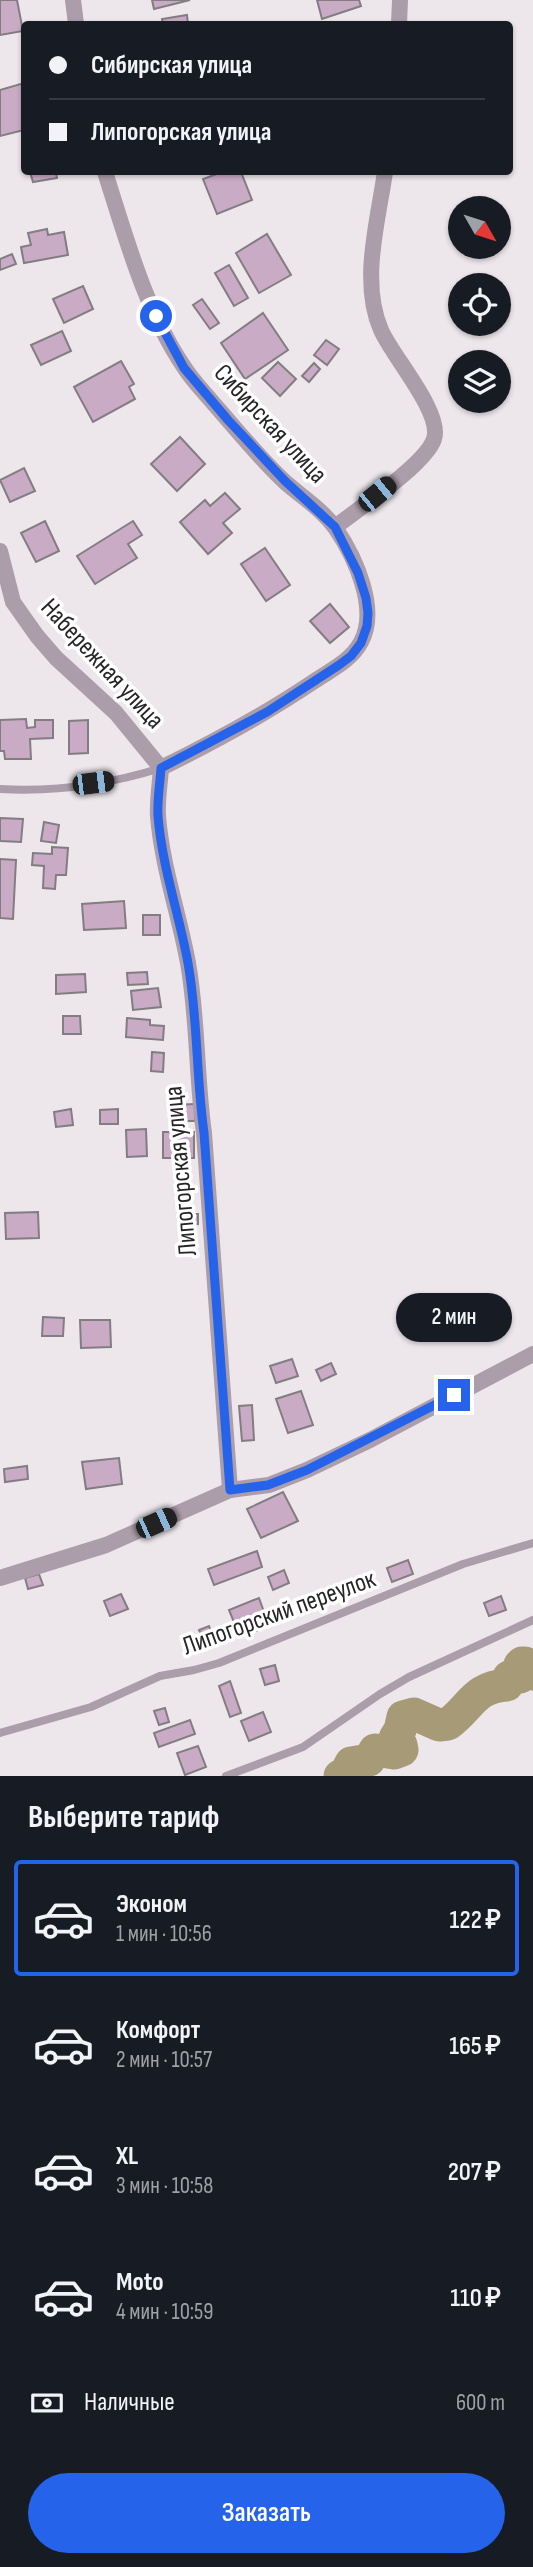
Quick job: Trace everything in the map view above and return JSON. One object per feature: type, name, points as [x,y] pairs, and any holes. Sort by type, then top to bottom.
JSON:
[{"type":"street","points":[[73,0],[76,21]]},
{"type":"street","points":[[399,21],[400,0]]},
{"type":"street","name":"Сибирская улица","points":[[106,175],[127,242],[156,316],[184,368],[285,481],[335,527],[358,573],[366,598],[367,626],[361,643],[351,656],[267,712],[161,768]]},
{"type":"street","points":[[335,527],[419,461],[431,447],[436,435],[432,417],[424,401],[381,331],[372,298],[372,269],[385,175]]},
{"type":"street","name":"Набережная улица","points":[[0,551],[13,602],[37,636],[116,713],[161,768]]},
{"type":"street","name":"Липогорская улица","points":[[161,768],[158,814],[161,836],[195,1008],[198,1086],[204,1133],[230,1490]]},
{"type":"street","points":[[0,1578],[106,1545],[230,1490],[268,1485],[307,1470],[533,1354]]},
{"type":"lane","points":[[0,789],[43,788],[109,781],[161,768]]},
{"type":"lane","name":"Липогорский переулок","points":[[0,1733],[99,1704],[160,1676],[219,1663],[463,1564],[533,1543]]},
{"type":"lane","points":[[226,1776],[303,1747],[409,1678],[533,1620]]},
{"type":"building","points":[[0,0],[17,0],[21,31],[0,35]]},
{"type":"building","points":[[152,0],[190,0],[154,9]]},
{"type":"building","points":[[317,0],[359,0],[361,6],[322,19]]},
{"type":"building","points":[[187,15],[188,21],[162,21]]},
{"type":"building","points":[[21,84],[21,131],[0,136],[0,90]]},
{"type":"building","points":[[31,175],[56,175],[57,178],[33,182]]},
{"type":"building","points":[[214,175],[242,175],[252,200],[217,214],[203,179]]},
{"type":"building","points":[[47,229],[48,235],[64,232],[68,255],[24,263],[21,247],[31,245],[28,233]]},
{"type":"building","points":[[267,234],[291,275],[259,293],[236,253]]},
{"type":"building","points":[[12,254],[16,264],[0,270],[0,259]]},
{"type":"building","points":[[229,265],[248,298],[234,306],[215,273]]},
{"type":"building","points":[[83,286],[93,309],[64,323],[53,299]]},
{"type":"building","points":[[202,299],[219,323],[210,329],[193,305]]},
{"type":"building","points":[[263,313],[288,350],[245,379],[221,343]]},
{"type":"building","points":[[62,331],[71,351],[41,365],[31,345]]},
{"type":"building","points":[[326,340],[339,349],[327,365],[314,355]]},
{"type":"building","points":[[121,361],[134,384],[129,387],[135,399],[93,422],[74,387]]},
{"type":"building","points":[[278,362],[296,379],[280,396],[262,378]]},
{"type":"building","points":[[314,363],[320,369],[309,382],[302,376]]},
{"type":"building","points":[[180,437],[205,464],[177,491],[151,464]]},
{"type":"building","points":[[24,468],[35,491],[10,502],[0,480]]},
{"type":"building","points":[[225,493],[240,509],[223,523],[232,533],[208,554],[180,522],[205,500],[210,506]]},
{"type":"building","points":[[45,521],[59,551],[36,562],[21,533]]},
{"type":"building","points":[[133,521],[142,535],[128,544],[137,558],[95,584],[77,556]]},
{"type":"building","points":[[265,548],[290,585],[266,601],[241,564]]},
{"type":"building","points":[[330,604],[349,627],[330,643],[310,621]]},
{"type":"building","points":[[26,719],[27,728],[35,727],[35,720],[53,720],[53,738],[30,739],[31,759],[5,759],[4,751],[0,751],[0,720]]},
{"type":"building","points":[[88,720],[88,753],[69,754],[69,721]]},
{"type":"building","points":[[0,818],[23,819],[21,842],[0,841]]},
{"type":"building","points":[[44,822],[59,825],[56,843],[41,841]]},
{"type":"building","points":[[52,847],[68,848],[66,875],[56,875],[55,889],[43,888],[44,866],[32,865],[33,853],[52,854]]},
{"type":"building","points":[[0,859],[16,860],[13,919],[0,918]]},
{"type":"building","points":[[124,901],[126,928],[84,930],[82,904]]},
{"type":"building","points":[[143,915],[160,915],[160,935],[143,935]]},
{"type":"building","points":[[147,972],[148,984],[128,985],[127,973]]},
{"type":"building","points":[[85,974],[86,992],[56,994],[56,975]]},
{"type":"building","points":[[158,988],[161,1007],[133,1010],[131,991]]},
{"type":"building","points":[[63,1016],[80,1016],[81,1034],[63,1034]]},
{"type":"building","points":[[127,1018],[150,1020],[150,1025],[164,1026],[163,1040],[126,1037]]},
{"type":"building","points":[[152,1052],[164,1053],[163,1072],[151,1071]]},
{"type":"building","points":[[195,1104],[195,1121],[171,1121],[170,1105]]},
{"type":"building","points":[[71,1109],[73,1125],[56,1127],[54,1112]]},
{"type":"building","points":[[118,1109],[118,1124],[100,1124],[100,1110]]},
{"type":"building","points":[[146,1129],[147,1156],[127,1157],[126,1130]]},
{"type":"building","points":[[163,1132],[194,1132],[194,1158],[163,1158]]},
{"type":"building","points":[[38,1212],[39,1238],[6,1239],[5,1213]]},
{"type":"building","points":[[179,1214],[198,1214],[198,1224],[179,1225]]},
{"type":"building","points":[[43,1317],[64,1318],[63,1336],[42,1336]]},
{"type":"building","points":[[80,1320],[110,1320],[111,1347],[81,1348]]},
{"type":"building","points":[[292,1359],[298,1376],[276,1383],[270,1366]]},
{"type":"building","points":[[331,1363],[336,1374],[321,1381],[316,1370]]},
{"type":"building","points":[[301,1391],[313,1425],[288,1433],[276,1399]]},
{"type":"building","points":[[252,1405],[254,1440],[242,1441],[239,1406]]},
{"type":"building","points":[[119,1458],[122,1484],[86,1489],[82,1462]]},
{"type":"building","points":[[27,1466],[28,1479],[5,1482],[4,1469]]},
{"type":"building","points":[[283,1492],[298,1521],[261,1538],[247,1509]]},
{"type":"building","points":[[257,1551],[262,1567],[214,1585],[208,1569]]},
{"type":"building","points":[[408,1560],[413,1574],[392,1582],[387,1568]]},
{"type":"building","points":[[284,1570],[289,1583],[273,1590],[268,1577]]},
{"type":"building","points":[[39,1574],[43,1585],[28,1589],[25,1578]]},
{"type":"building","points":[[121,1594],[128,1609],[110,1616],[104,1601]]},
{"type":"building","points":[[501,1596],[506,1610],[489,1616],[484,1603]]},
{"type":"building","points":[[259,1598],[269,1626],[240,1637],[229,1610]]},
{"type":"building","points":[[209,1626],[214,1640],[205,1643],[199,1630]]},
{"type":"building","points":[[275,1665],[279,1681],[265,1685],[260,1669]]},
{"type":"building","points":[[230,1681],[241,1713],[230,1717],[219,1686]]},
{"type":"building","points":[[165,1708],[169,1722],[159,1725],[154,1711]]},
{"type":"building","points":[[263,1712],[271,1732],[249,1741],[241,1721]]},
{"type":"building","points":[[190,1720],[195,1734],[159,1747],[154,1733]]},
{"type":"building","points":[[198,1746],[206,1767],[185,1775],[177,1753]]},
{"type":"waterway","points":[[340,1776],[346,1773],[351,1763],[369,1760],[375,1750],[394,1753],[402,1750],[395,1738],[403,1717],[414,1714],[439,1725],[448,1724],[480,1694],[507,1685],[509,1677],[520,1677],[522,1663],[525,1663],[533,1674]]},
{"type":"route","points":[[156,316],[184,368],[228,420],[285,481],[335,527],[358,573],[368,613],[361,643],[351,656],[339,665],[267,712],[161,768],[158,814],[161,836],[195,1008],[198,1086],[204,1133],[230,1490],[268,1485],[307,1470],[454,1395]]}]
